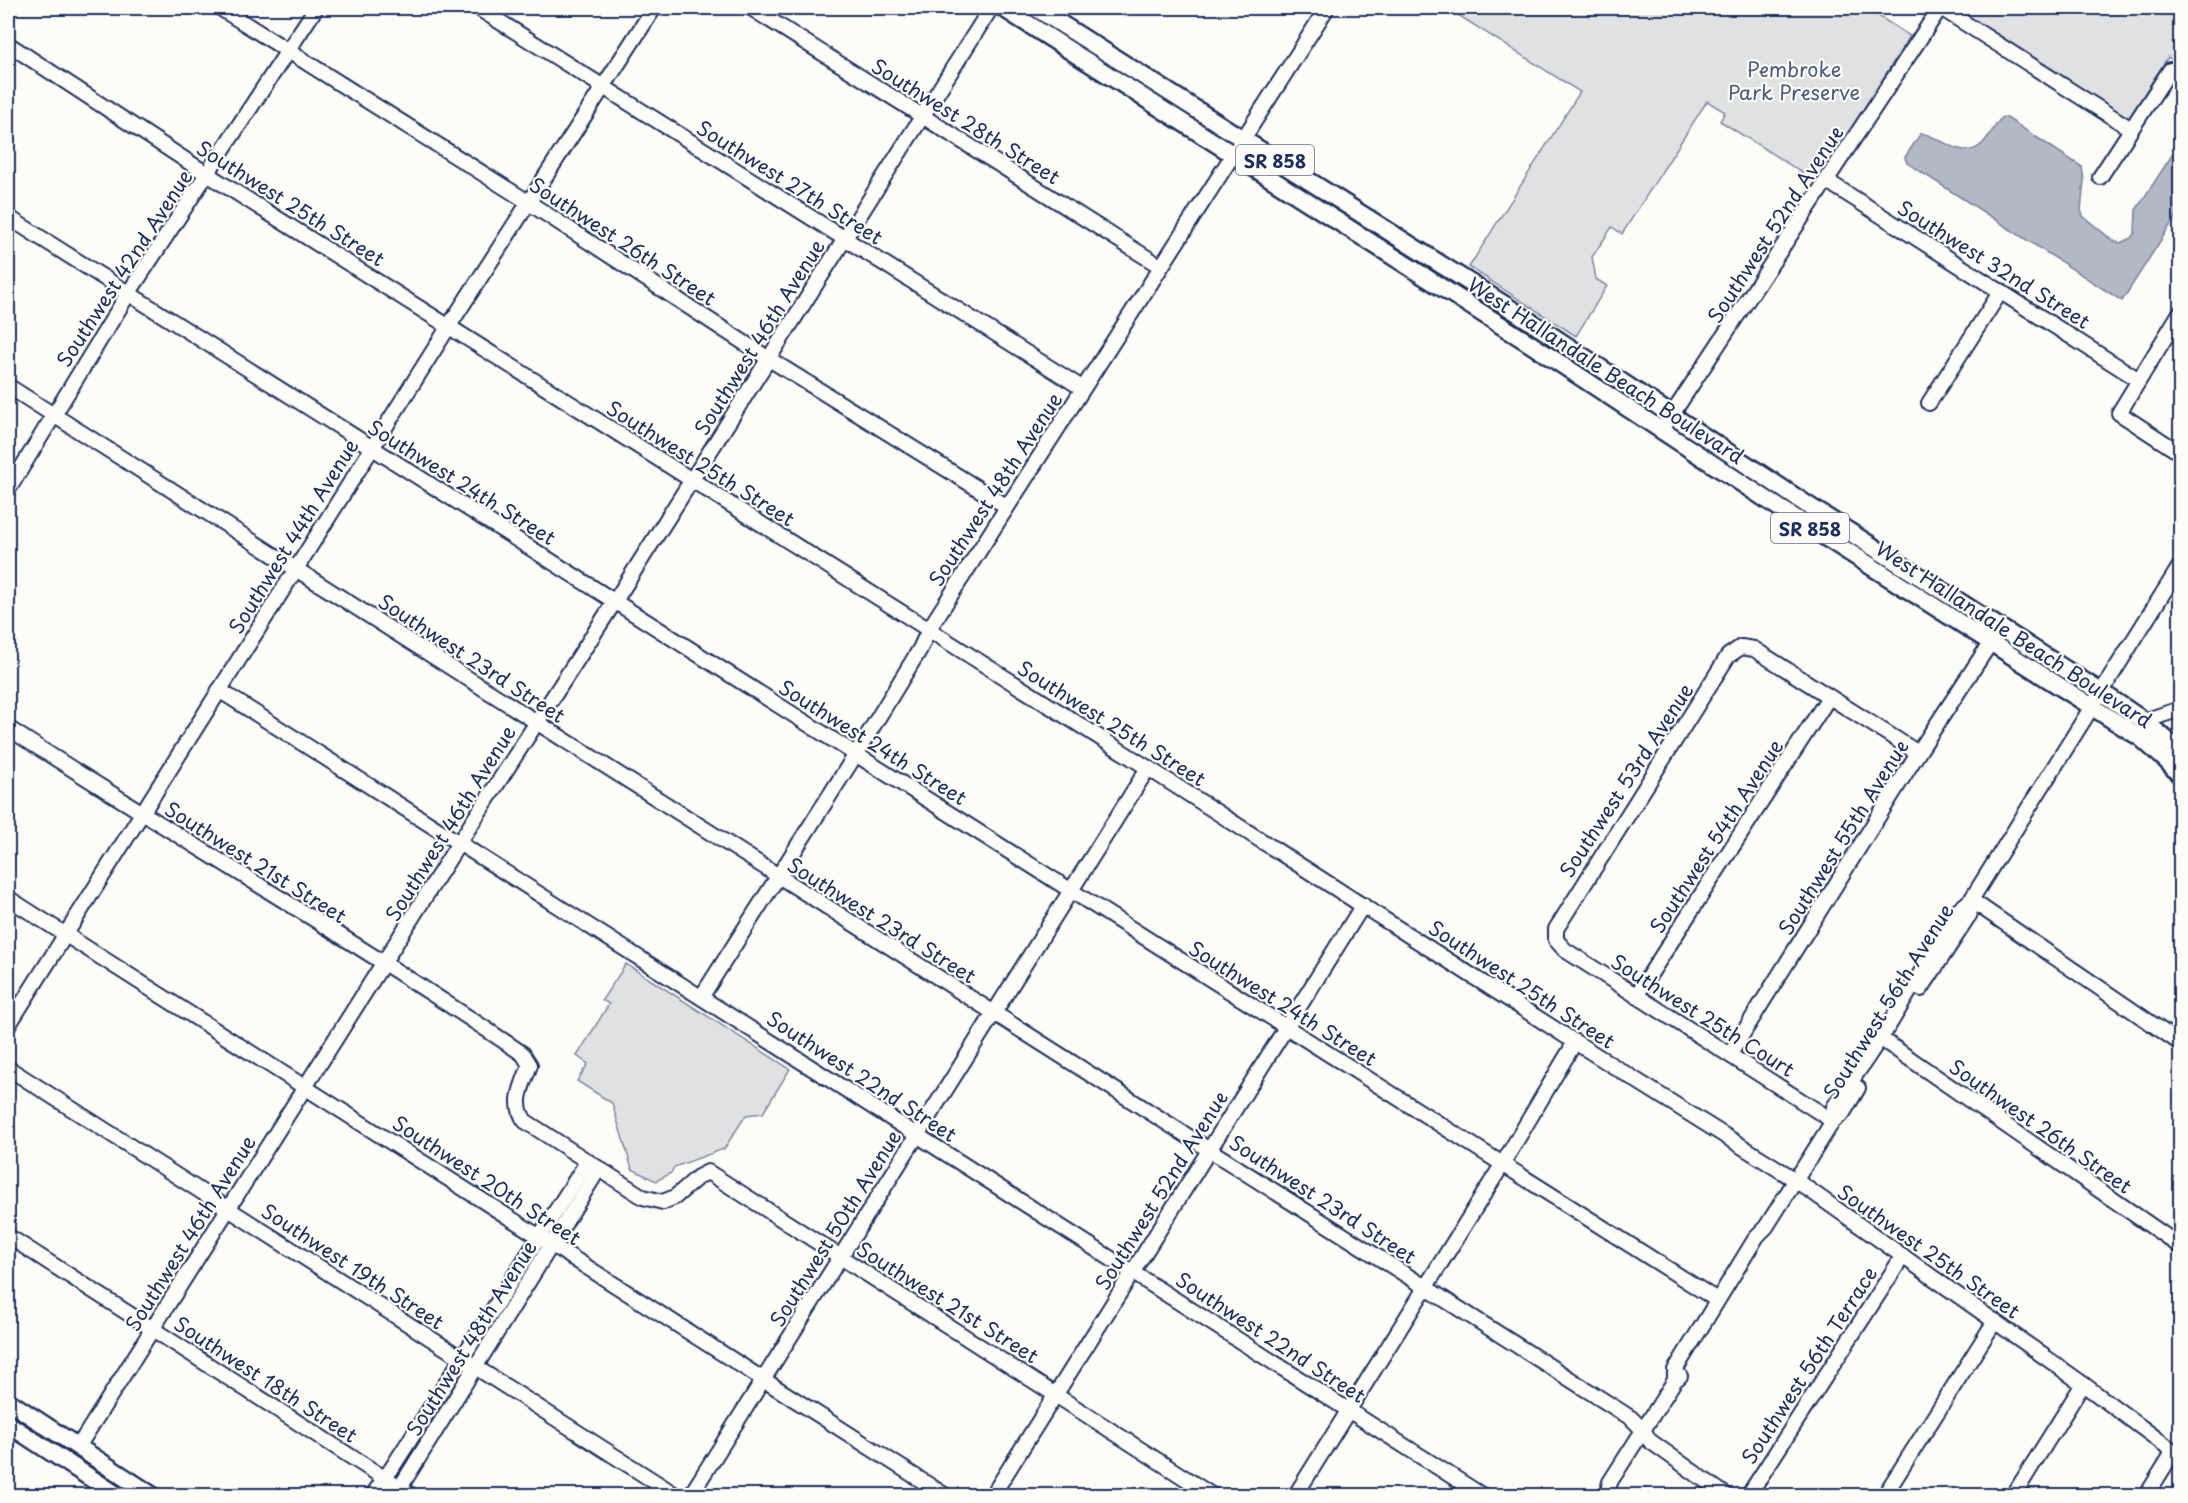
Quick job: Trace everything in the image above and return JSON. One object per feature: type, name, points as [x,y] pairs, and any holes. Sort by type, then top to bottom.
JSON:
[{"type":"main road","name":"West Hallandale Beach Boulevard","points":[[1003,8],[1516,312],[2101,692],[2181,750]]},
{"type":"main road","points":[[1022,8],[1073,40],[1095,44]]},
{"type":"main road","name":"West Hallandale Beach Boulevard","points":[[1036,8],[1095,44],[1238,147],[1532,345],[1781,509],[2140,738],[2181,776]]},
{"type":"main road","points":[[1516,312],[1524,324],[1532,345]]},
{"type":"main road","points":[[8,1401],[153,1496]]},
{"type":"main road","points":[[8,1415],[60,1447],[78,1447]]},
{"type":"main road","points":[[8,1424],[118,1496]]},
{"type":"main road","points":[[88,1476],[102,1473],[137,1496]]},
{"type":"street","name":"Southwest 26th Street","points":[[220,8],[528,202],[769,359],[1006,506]]},
{"type":"street","name":"Southwest 42nd Avenue","points":[[8,490],[128,294],[316,8]]},
{"type":"street","name":"Southwest 27th Street","points":[[478,8],[1082,388]]},
{"type":"street","name":"Southwest 44th Avenue","points":[[8,1026],[449,326],[654,8]]},
{"type":"street","name":"Southwest 28th Street","points":[[751,8],[1160,266]]},
{"type":"street","name":"Southwest 46th Avenue","points":[[78,1447],[459,843],[615,602],[991,8]]},
{"type":"street","name":"Southwest 48th Avenue","points":[[702,996],[856,754],[920,649],[928,629],[1327,8]]},
{"type":"street","points":[[1940,8],[2131,129]]},
{"type":"street","name":"Southwest 52nd Avenue","points":[[1662,430],[1940,8]]},
{"type":"street","name":"Southwest 25th Street","points":[[8,44],[207,174],[1794,1179],[2083,1384],[2177,1454]]},
{"type":"street","points":[[2100,177],[2131,129],[2175,73]]},
{"type":"street","name":"Southwest 32nd Street","points":[[1827,181],[2139,380]]},
{"type":"street","name":"Southwest 24th Street","points":[[8,217],[1717,1300]]},
{"type":"street","points":[[1929,403],[2001,291]]},
{"type":"street","points":[[2178,322],[2119,413],[2181,453]]},
{"type":"street","name":"Southwest 23rd Street","points":[[8,386],[1631,1418],[1650,1441],[1727,1496]]},
{"type":"street","name":"Southwest 56th Avenue","points":[[1675,1380],[1676,1370],[1717,1300],[1833,1121],[1834,1107],[1883,1040],[1959,910],[1971,900],[2181,566]]},
{"type":"street","name":"Southwest 55th Avenue","points":[[1730,1054],[1918,753],[1991,642]]},
{"type":"street","name":"Southwest 53rd Avenue","points":[[1556,940],[1559,920],[1728,656],[1741,647],[1754,650],[1829,697]]},
{"type":"street","name":"Southwest 22nd Street","points":[[219,690],[1483,1496]]},
{"type":"street","points":[[1829,697],[1918,753]]},
{"type":"street","name":"Southwest 54th Avenue","points":[[1636,996],[1829,697]]},
{"type":"street","points":[[2144,721],[2181,709]]},
{"type":"street","name":"Southwest 21st Street","points":[[8,728],[142,815],[384,964],[523,1054],[530,1065],[517,1100],[519,1112],[525,1121],[593,1166],[643,1197],[663,1202],[675,1197],[698,1177],[708,1172],[1213,1496]]},
{"type":"street","name":"Southwest 50th Avenue","points":[[690,1496],[762,1378],[1148,768]]},
{"type":"street","name":"Southwest 20th Street","points":[[8,898],[946,1496]]},
{"type":"street","points":[[1971,900],[2181,1043]]},
{"type":"street","name":"Southwest 52nd Avenue","points":[[992,1496],[1364,905]]},
{"type":"street","name":"Southwest 25th Court","points":[[1556,940],[1565,950],[1833,1121]]},
{"type":"street","name":"Southwest 26th Street","points":[[1883,1040],[2181,1246]]},
{"type":"street","points":[[1295,1496],[1502,1165],[1575,1042]]},
{"type":"street","name":"Southwest 19th Street","points":[[8,1068],[678,1496]]},
{"type":"street","name":"Southwest 48th Avenue","points":[[372,1496],[539,1236],[593,1166]]},
{"type":"street","name":"Southwest 48th Avenue","points":[[397,1492],[553,1245],[593,1166]]},
{"type":"street","name":"Southwest 56th Avenue","points":[[1596,1496],[1602,1487],[1609,1489],[1675,1380],[1683,1374],[1765,1240],[1766,1227]]},
{"type":"street","name":"Southwest 18th Street","points":[[8,1236],[383,1478],[397,1492],[412,1496]]},
{"type":"street","name":"Southwest 56th Terrace","points":[[1748,1496],[1903,1256]]},
{"type":"street","points":[[1884,1496],[1995,1321]]},
{"type":"street","points":[[2013,1496],[2083,1384]]},
{"type":"street","points":[[2146,1496],[2177,1454]]},
{"type":"green space","name":"Pembroke Park Preserve","points":[[1447,8],[1866,8],[1910,36],[1817,182],[1720,121],[1725,112],[1707,101],[1622,234],[1612,227],[1592,257],[1596,279],[1607,286],[1576,336],[1469,267],[1580,92]]},
{"type":"green space","points":[[1944,8],[2180,8],[2180,65],[2168,57],[2125,124]]},
{"type":"green space","points":[[626,964],[790,1069],[763,1113],[746,1115],[724,1149],[674,1167],[671,1173],[656,1181],[632,1169],[612,1103],[577,1081],[588,1064],[577,1056],[609,1004],[602,1000]]},
{"type":"shaded area","points":[[2002,117],[2007,118],[2082,167],[2084,181],[2081,210],[2083,216],[2112,240],[2120,243],[2131,238],[2135,233],[2136,210],[2180,143],[2180,210],[2122,301],[1907,163],[1905,157],[1921,133],[1960,149],[1975,149],[1988,138]]}]
